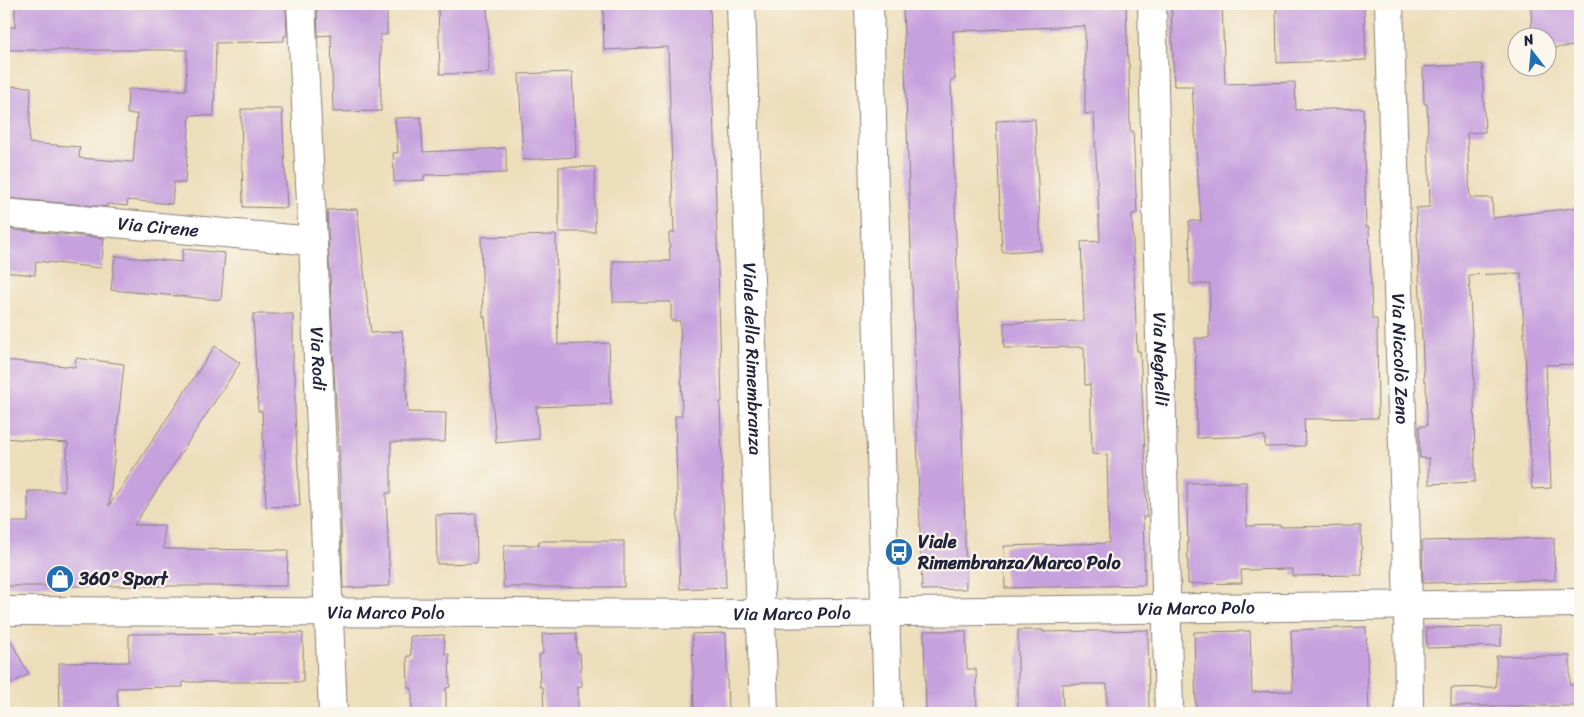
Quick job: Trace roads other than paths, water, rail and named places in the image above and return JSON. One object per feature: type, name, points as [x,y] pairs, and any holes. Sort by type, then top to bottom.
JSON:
[{"type":"street","name":"Via Rodi","points":[[301,4],[333,713]]},
{"type":"street","name":"Viale della Rimembranza","points":[[741,4],[764,713]]},
{"type":"street","points":[[869,4],[888,713]]},
{"type":"street","name":"Via Neghelli","points":[[1152,4],[1169,713]]},
{"type":"street","name":"Via Niccolò Zeno","points":[[1389,4],[1408,605],[1409,713]]},
{"type":"street","name":"Via Cirene","points":[[4,213],[313,240]]},
{"type":"street","name":"Via Marco Polo","points":[[4,611],[760,614],[1580,603]]},
{"type":"place","name":"Viale Rimembranza/Marco Polo","points":[[899,552]]},
{"type":"place","name":"360° Sport","points":[[60,579]]}]
